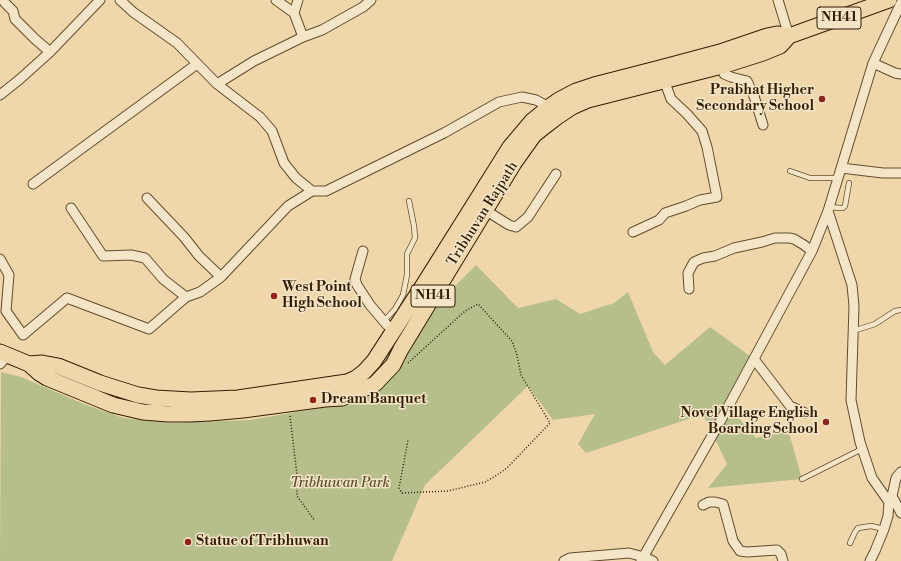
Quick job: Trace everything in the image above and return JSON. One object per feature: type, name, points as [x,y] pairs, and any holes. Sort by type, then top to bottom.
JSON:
[{"type":"highway","name":"Tribhuvan Rajpath","points":[[3,357],[29,364],[47,378],[113,405],[143,412],[168,414],[190,407],[238,398],[347,382],[364,372],[374,361],[389,326],[510,147],[532,121],[553,112],[572,107],[767,36],[777,34],[788,36],[889,0]]},
{"type":"highway","name":"Tribhuvan Rajpath","points":[[662,75],[722,66],[780,46],[788,36]]},
{"type":"highway","name":"Tribhuvan Rajpath","points":[[190,407],[210,413],[342,398],[375,384],[393,365],[401,349],[514,163],[534,135],[544,127],[553,112]]},
{"type":"street","points":[[3,0],[13,11],[15,19],[50,52]]},
{"type":"street","points":[[0,95],[50,52],[100,0]]},
{"type":"street","points":[[120,0],[133,12],[177,43],[216,84],[260,117],[272,131],[284,163],[296,178],[312,191]]},
{"type":"street","points":[[276,0],[294,13],[303,36]]},
{"type":"street","points":[[294,13],[298,0]]},
{"type":"street","points":[[216,84],[254,61],[303,36],[322,30],[363,7],[371,0]]},
{"type":"street","points":[[778,0],[788,36]]},
{"type":"street","points":[[642,559],[721,420],[812,251],[829,209],[873,63],[901,2]]},
{"type":"street","points":[[873,63],[895,73],[901,74]]},
{"type":"street","points":[[33,184],[197,64]]},
{"type":"street","points":[[722,66],[724,74],[746,81],[754,96],[763,125]]},
{"type":"street","points":[[633,232],[659,220],[665,213],[700,200],[717,197],[707,146],[702,131],[671,99],[662,75]]},
{"type":"street","points":[[0,259],[10,275],[6,311],[23,335],[67,298],[149,328],[186,297],[200,292],[221,277],[288,206],[312,191],[326,191],[444,133],[499,102],[522,97],[536,100],[553,112]]},
{"type":"street","points":[[841,168],[901,174]]},
{"type":"street","points":[[485,210],[509,226],[516,227],[528,217],[556,174]]},
{"type":"street","points":[[147,198],[184,237],[199,256],[221,277]]},
{"type":"street","points":[[71,208],[103,256],[131,255],[145,258],[164,279],[186,297]]},
{"type":"street","points":[[829,209],[852,285],[854,306],[851,400],[860,442],[872,478],[891,499],[901,513]]},
{"type":"street","points":[[689,289],[688,273],[694,262],[715,256],[734,248],[775,238],[788,238],[804,244],[812,251]]},
{"type":"street","points":[[363,250],[355,279],[357,285],[370,305],[389,326]]},
{"type":"street","points":[[754,359],[790,406],[806,413]]},
{"type":"street","points":[[870,561],[876,551],[884,529],[891,499],[899,478]]},
{"type":"street","points":[[703,505],[709,502],[723,504],[733,541],[740,551],[748,557],[777,550],[781,554],[783,561]]},
{"type":"street","points":[[564,561],[570,558],[629,553],[642,559],[653,561]]},
{"type":"lane","points":[[790,171],[810,178],[838,178]]},
{"type":"lane","points":[[829,209],[843,208],[845,206],[849,183]]},
{"type":"lane","points":[[389,326],[395,308],[403,295],[407,275],[407,254],[415,238],[409,201]]},
{"type":"lane","points":[[853,331],[875,324],[895,311],[901,310]]},
{"type":"lane","points":[[802,479],[862,449]]},
{"type":"lane","points":[[850,543],[858,528],[872,526],[884,529]]},
{"type":"path","points":[[407,364],[465,311],[478,304],[512,341],[522,375],[550,422],[508,468],[497,476],[486,482],[448,491],[402,493],[399,488],[408,440]]},
{"type":"path","points":[[288,404],[297,475],[297,496],[315,521]]},
{"type":"green space","name":"Tribhuwan Park","points":[[476,265],[518,308],[556,299],[580,314],[614,303],[628,292],[653,352],[665,365],[710,327],[754,359],[726,407],[732,410],[756,438],[788,429],[802,479],[708,488],[727,464],[703,414],[586,453],[578,444],[595,414],[553,420],[528,386],[425,485],[392,561],[0,561],[1,372],[21,377],[84,404],[123,418],[171,423],[250,420],[349,403],[370,394],[364,372],[403,338]]},
{"type":"place","name":"Prabhat Higher Secondary School","points":[[822,99]]},
{"type":"place","name":"West Point High School","points":[[274,296]]},
{"type":"place","name":"Dream Banquet","points":[[313,400]]},
{"type":"place","name":"Novel Village English Boarding School","points":[[826,422]]},
{"type":"place","name":"Statue of Tribhuwan","points":[[188,542]]}]
